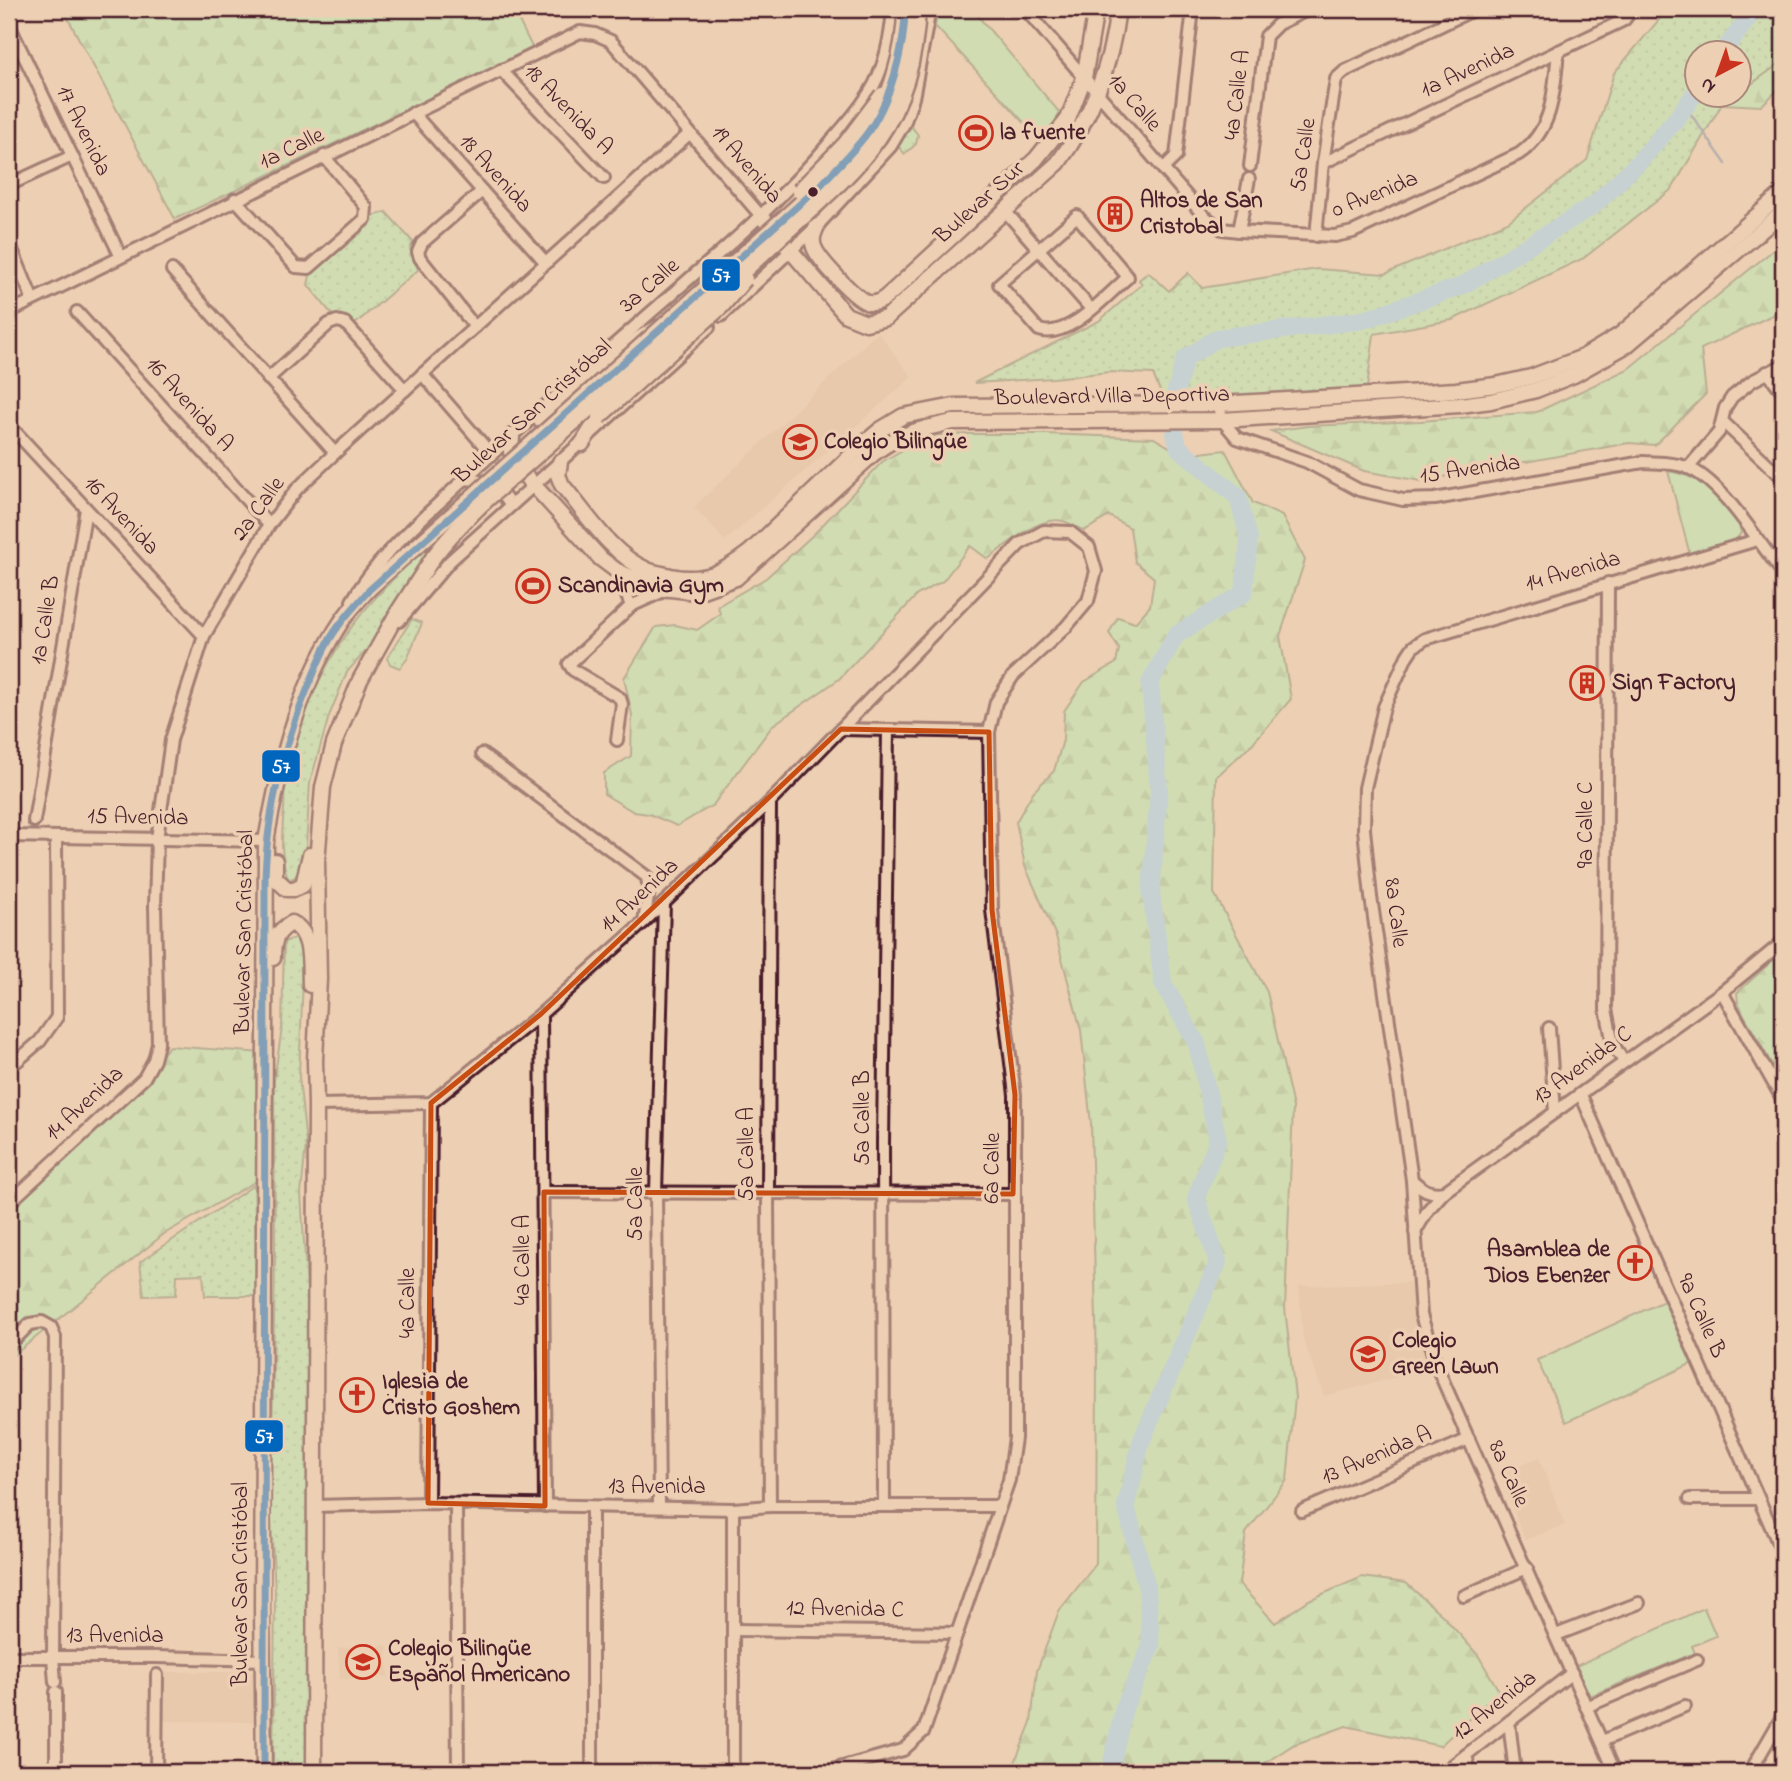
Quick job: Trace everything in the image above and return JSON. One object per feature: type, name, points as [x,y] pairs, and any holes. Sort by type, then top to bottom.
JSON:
[{"type":"main road","name":"Bulevar San Cristóbal","points":[[264,1772],[266,841],[278,776],[292,726],[318,662],[336,628],[369,590],[822,184],[866,135],[877,117],[900,54],[905,9]]},
{"type":"main road","name":"Bulevar San Cristóbal","points":[[314,1772],[315,1060],[319,979],[317,862],[323,788],[334,744],[351,700],[374,654],[434,556],[451,535],[760,257],[862,159],[879,138],[904,90],[913,56],[918,9]]},
{"type":"main road","name":"Bulevar Sur","points":[[817,226],[813,241],[817,253],[857,297],[867,303],[877,303],[893,291],[1036,159],[1068,119],[1084,78],[1096,9]]},
{"type":"main road","name":"Bulevar Sur","points":[[866,323],[886,318],[897,311],[908,297],[1058,163],[1075,140],[1097,93],[1114,41],[1118,9]]},
{"type":"main road","points":[[799,191],[845,144],[873,104],[890,86]]},
{"type":"main road","name":"Boulevard Villa Deportiva","points":[[561,463],[558,475],[562,485],[612,544],[635,563],[657,573],[692,579],[712,575],[733,564],[784,528],[891,440],[911,431],[953,422],[1222,420],[1491,401],[1536,390],[1620,335],[1783,193]]},
{"type":"main road","name":"Boulevard Villa Deportiva","points":[[512,436],[511,452],[518,468],[601,559],[623,574],[666,590],[697,592],[736,578],[861,446],[903,416],[954,405],[1219,404],[1483,387],[1571,369],[1627,345],[1783,212]]},
{"type":"main road","name":"19 Avenida","points":[[761,216],[846,315],[866,323]]},
{"type":"main road","points":[[806,255],[860,311],[877,312],[908,297]]},
{"type":"main road","points":[[582,443],[599,417],[739,289],[760,257]]},
{"type":"main road","points":[[541,421],[619,351],[664,325]]},
{"type":"main road","points":[[561,504],[623,574]]},
{"type":"main road","points":[[278,776],[275,878],[287,889],[303,885],[315,808],[323,788]]},
{"type":"main road","points":[[265,1080],[272,1020],[273,946],[276,934],[292,923],[301,928],[306,936],[315,1060]]},
{"type":"street","name":"3a Calle","points":[[336,628],[361,585],[382,559],[512,436],[761,216],[839,133],[868,95],[880,73],[893,9]]},
{"type":"street","points":[[388,634],[450,561],[561,463],[817,226],[884,156],[898,135],[913,98],[929,9]]},
{"type":"street","name":"1a Calle","points":[[1025,9],[1213,224]]},
{"type":"street","points":[[1163,169],[1176,156],[1193,9]]},
{"type":"street","name":"4a Calle A","points":[[1250,166],[1266,36],[1271,29],[1309,9]]},
{"type":"street","name":"5a Calle","points":[[1316,236],[1336,79],[1345,71],[1475,9]]},
{"type":"street","name":"1a Avenida","points":[[1324,163],[1623,20],[1630,12]]},
{"type":"street","name":"17 Avenida","points":[[9,25],[120,255]]},
{"type":"street","name":"1a Calle","points":[[9,312],[32,298],[580,32],[596,33]]},
{"type":"street","name":"19 Avenida","points":[[596,33],[611,41],[761,216]]},
{"type":"street","name":"0 Avenida","points":[[1213,224],[1222,229],[1239,231],[1316,236],[1353,232],[1519,154],[1539,136],[1552,107],[1558,51]]},
{"type":"street","name":"18 Avenida A","points":[[501,70],[604,178]]},
{"type":"street","name":"18 Avenida","points":[[413,113],[546,263]]},
{"type":"street","points":[[839,133],[851,131],[884,156]]},
{"type":"street","name":"2a Calle","points":[[154,1060],[158,1044],[155,906],[157,839],[171,740],[204,636],[269,525],[297,489],[690,134]]},
{"type":"street","points":[[9,185],[72,156]]},
{"type":"street","points":[[235,199],[296,267],[309,268],[365,219],[367,213],[366,207],[324,156]]},
{"type":"street","points":[[1239,231],[1249,178]]},
{"type":"street","points":[[475,327],[418,252],[422,243],[482,191]]},
{"type":"street","points":[[1006,212],[1091,309]]},
{"type":"street","points":[[1077,216],[1128,277],[1069,327],[1046,332],[1039,330],[999,284],[1039,249],[1077,216]]},
{"type":"street","points":[[9,242],[32,298]]},
{"type":"street","points":[[173,270],[335,453]]},
{"type":"street","points":[[676,291],[687,290],[706,296],[716,308],[717,319]]},
{"type":"street","name":"16 Avenida A","points":[[77,312],[269,525]]},
{"type":"street","points":[[268,379],[329,324],[337,321],[345,323],[405,390]]},
{"type":"street","points":[[1688,468],[1718,432],[1725,408],[1732,397],[1752,381],[1783,365]]},
{"type":"street","points":[[1767,372],[1783,392]]},
{"type":"street","points":[[422,374],[492,455]]},
{"type":"street","points":[[1219,404],[1222,420]]},
{"type":"street","name":"15 Avenida","points":[[1222,420],[1237,438],[1307,462],[1359,490],[1404,500],[1435,499],[1643,462],[1674,464],[1688,468],[1711,481],[1783,573]]},
{"type":"street","points":[[1723,422],[1776,472]]},
{"type":"street","name":"16 Avenida","points":[[9,425],[204,636]]},
{"type":"street","points":[[465,479],[488,483],[505,496],[510,506]]},
{"type":"street","name":"1a Calle B","points":[[34,821],[86,509]]},
{"type":"street","name":"6a Calle","points":[[828,1772],[903,1750],[924,1731],[1009,1480],[1015,1438],[1015,1095],[992,910],[989,732],[996,702],[1013,676],[1066,627],[1088,601],[1096,571],[1089,547],[1070,533],[1044,531],[1020,544],[841,729]]},
{"type":"street","name":"14 Avenida","points":[[1407,656],[1413,647],[1425,639],[1757,540]]},
{"type":"street","points":[[623,574],[631,606]]},
{"type":"street","name":"9a Calle C","points":[[1608,583],[1606,1009],[1613,1044],[1623,1062]]},
{"type":"street","points":[[617,740],[622,704],[620,698],[573,670],[569,664],[631,606],[666,590]]},
{"type":"street","name":"8a Calle","points":[[1407,656],[1382,718],[1365,788],[1364,829],[1371,897],[1412,1180],[1421,1315],[1437,1367],[1615,1772]]},
{"type":"street","points":[[841,729],[989,732]]},
{"type":"street","name":"14 Avenida","points":[[430,1103],[541,1014],[644,922],[841,729]]},
{"type":"street","name":"5a Calle B","points":[[884,1506],[883,1193],[888,730]]},
{"type":"street","points":[[482,754],[647,877],[649,891],[644,922]]},
{"type":"street","name":"5a Calle A","points":[[769,802],[770,1506]]},
{"type":"street","name":"15 Avenida","points":[[9,836],[266,841]]},
{"type":"street","points":[[9,1068],[40,1041],[57,1017],[56,838]]},
{"type":"street","name":"5a Calle","points":[[659,1506],[656,1193],[664,903]]},
{"type":"street","name":"13 Avenida C","points":[[1415,1232],[1444,1192],[1722,992],[1783,942]]},
{"type":"street","points":[[1722,992],[1783,1100]]},
{"type":"street","name":"4a Calle A","points":[[541,1014],[545,1506]]},
{"type":"street","points":[[1549,1028],[1555,1112]]},
{"type":"street","name":"14 Avenida","points":[[9,1203],[144,1077],[154,1060]]},
{"type":"street","name":"9a Calle B","points":[[1581,1095],[1783,1554]]},
{"type":"street","points":[[316,1105],[430,1103]]},
{"type":"street","name":"4a Calle","points":[[428,1503],[430,1103]]},
{"type":"street","points":[[1412,1180],[1423,1189],[1436,1194],[1444,1192]]},
{"type":"street","points":[[544,1192],[1013,1194]]},
{"type":"street","points":[[9,1345],[30,1324],[42,1322],[51,1326],[55,1337],[53,1657],[56,1687],[56,1772]]},
{"type":"street","name":"13 Avenida A","points":[[1302,1511],[1469,1439]]},
{"type":"street","points":[[1690,1499],[1758,1499]]},
{"type":"street","name":"13 Avenida","points":[[315,1506],[428,1503],[733,1509],[770,1506],[999,1506]]},
{"type":"street","points":[[456,1504],[458,1772]]},
{"type":"street","points":[[592,1508],[592,1772]]},
{"type":"street","points":[[733,1509],[733,1772]]},
{"type":"street","points":[[1464,1596],[1527,1569]]},
{"type":"street","points":[[1556,1635],[1639,1603]]},
{"type":"street","name":"12 Avenida C","points":[[733,1630],[956,1633]]},
{"type":"street","name":"13 Avenida","points":[[9,1657],[263,1660]]},
{"type":"street","points":[[1586,1707],[1697,1660]]},
{"type":"street","name":"12 Avenida","points":[[1444,1772],[1572,1673]]},
{"type":"street","points":[[156,1675],[156,1772]]},
{"type":"street","points":[[1602,1741],[1685,1706]]},
{"type":"street","points":[[1750,1772],[1783,1715]]},
{"type":"street","points":[[1509,1722],[1515,1772]]},
{"type":"street","points":[[1466,1755],[1470,1772]]},
{"type":"highlighted area","points":[[841,729],[989,732],[992,910],[1015,1095],[1013,1194],[544,1192],[545,1506],[428,1503],[431,1103],[541,1014]]},
{"type":"shaded area","name":"Colegio Bilingüe","points":[[878,332],[912,377],[725,541],[694,507]]},
{"type":"shaded area","name":"Colegio Green Lawn","points":[[1414,1282],[1413,1309],[1433,1368],[1324,1396],[1303,1339],[1299,1286]]},
{"type":"shaded area","points":[[1539,1458],[1565,1525],[1525,1540],[1499,1473]]},
{"type":"shaded area","name":"Colegio Bilingüe Español Americano","points":[[387,1645],[388,1677],[340,1679],[338,1648]]},
{"type":"shaded area","points":[[164,1672],[254,1672],[254,1722],[164,1721]]},
{"type":"green space","points":[[63,9],[516,9],[515,13],[533,49],[175,219]]},
{"type":"green space","points":[[938,9],[972,9],[1060,113],[1043,143],[935,26]]},
{"type":"green space","points":[[1668,9],[1783,9],[1783,61],[1754,82],[1754,38],[1684,38],[1684,108],[1720,108],[1672,189],[1584,258],[1452,320],[1374,334],[1367,388],[1199,399],[1162,396],[1153,374],[1110,372],[974,383],[1099,321],[1142,284],[1139,280],[1148,272],[1169,291],[1188,273],[1202,288],[1317,269],[1385,274],[1508,222],[1587,160],[1614,73]]},
{"type":"green space","points":[[1783,61],[1783,85],[1761,106],[1754,106],[1754,82]]},
{"type":"green space","points":[[907,125],[918,135],[916,144],[905,154],[896,144]]},
{"type":"green space","points":[[386,212],[413,242],[410,249],[418,270],[355,324],[334,317],[308,285],[312,266],[370,217]]},
{"type":"green space","points":[[1783,242],[1783,310],[1701,349],[1706,394],[1655,445],[1629,443],[1421,481],[1364,471],[1271,431],[1308,426],[1537,412],[1628,369]]},
{"type":"green space","points":[[967,434],[1154,438],[1183,455],[1225,450],[1253,503],[1282,516],[1305,560],[1280,636],[1291,699],[1252,744],[1216,777],[1214,893],[1267,992],[1293,1107],[1285,1308],[1295,1397],[1287,1480],[1246,1533],[1239,1584],[1275,1623],[1309,1600],[1362,1577],[1406,1583],[1443,1616],[1478,1655],[1499,1691],[1440,1746],[1346,1726],[1293,1745],[1251,1772],[1008,1772],[1014,1765],[1031,1722],[1037,1671],[1059,1611],[1096,1564],[1097,1361],[1091,1124],[1081,1030],[1056,936],[1025,866],[1016,822],[1033,792],[1054,771],[1063,740],[1064,711],[1084,682],[1116,663],[1119,649],[1109,633],[1118,617],[1135,623],[1150,606],[1154,578],[1135,562],[1130,528],[1109,516],[1084,531],[1066,522],[1054,520],[1034,527],[988,559],[970,546],[943,581],[917,595],[839,679],[773,725],[713,805],[677,826],[649,814],[634,812],[604,794],[604,773],[631,756],[632,715],[624,678],[656,627],[675,625],[697,630],[720,614],[718,606],[766,578],[815,533],[882,462],[911,445],[936,436]]},
{"type":"green space","points":[[1668,471],[1704,484],[1724,500],[1732,510],[1741,533],[1733,543],[1690,555]]},
{"type":"green space","points":[[431,543],[433,546],[383,632],[347,672],[329,716],[310,783],[305,864],[301,872],[289,881],[282,845],[284,779],[314,692],[326,667],[355,622],[390,582]]},
{"type":"green space","points":[[412,619],[422,623],[407,659],[400,668],[390,664],[387,658]]},
{"type":"green space","points":[[297,937],[304,953],[299,1077],[306,1144],[301,1194],[313,1386],[310,1772],[273,1772],[275,1592],[271,1518],[275,1255],[274,1080],[282,1028],[284,942]]},
{"type":"green space","points":[[1783,951],[1783,1084],[1743,1013],[1737,993]]},
{"type":"green space","points":[[169,1046],[265,1053],[265,1176],[164,1234],[9,1359],[9,1199],[144,1079]]},
{"type":"green space","points":[[254,1185],[258,1296],[205,1296],[203,1274],[177,1275],[176,1295],[144,1296],[140,1262]]},
{"type":"green space","points":[[1666,1300],[1695,1362],[1566,1422],[1537,1360]]},
{"type":"green space","points":[[1704,1608],[1716,1636],[1692,1646],[1695,1653],[1590,1696],[1576,1666]]},
{"type":"waterway","points":[[1733,38],[1755,9]]},
{"type":"waterway","points":[[1174,398],[1185,359],[1217,338],[1363,320],[1462,286],[1594,205],[1638,163],[1684,108]]},
{"type":"waterway","points":[[1686,108],[1726,164]]},
{"type":"waterway","points":[[1110,1772],[1124,1708],[1151,1646],[1147,1588],[1126,1506],[1141,1442],[1218,1262],[1196,1198],[1218,1140],[1197,1044],[1163,983],[1151,892],[1159,789],[1150,683],[1176,635],[1244,593],[1249,538],[1238,497],[1179,448],[1175,434]]},
{"type":"tunnel","points":[[799,191],[795,198],[793,215],[806,255]]},
{"type":"tunnel","points":[[541,421],[535,430],[534,452],[542,475],[561,504]]},
{"type":"transit line","name":"57","points":[[264,1772],[265,878],[273,803],[284,755],[300,708],[329,641],[345,617],[369,590],[822,184],[855,148],[874,123],[889,92],[899,58],[905,9]]},
{"type":"place","name":"la fuente","points":[[976,133]]},
{"type":"place","name":"Altos de San Cristobal","points":[[1115,214]]},
{"type":"place","name":"Colegio Bilingüe","points":[[800,442]]},
{"type":"place","name":"Scandinavia Gym","points":[[533,586]]},
{"type":"place","name":"Sign Factory","points":[[1587,683]]},
{"type":"place","name":"Asamblea de Dios Ebenzer","points":[[1635,1263]]},
{"type":"place","name":"Colegio Green Lawn","points":[[1368,1354]]},
{"type":"place","name":"Iglesia de Cristo Goshem","points":[[357,1395]]},
{"type":"place","name":"Colegio Bilingüe Español Americano","points":[[363,1662]]}]
